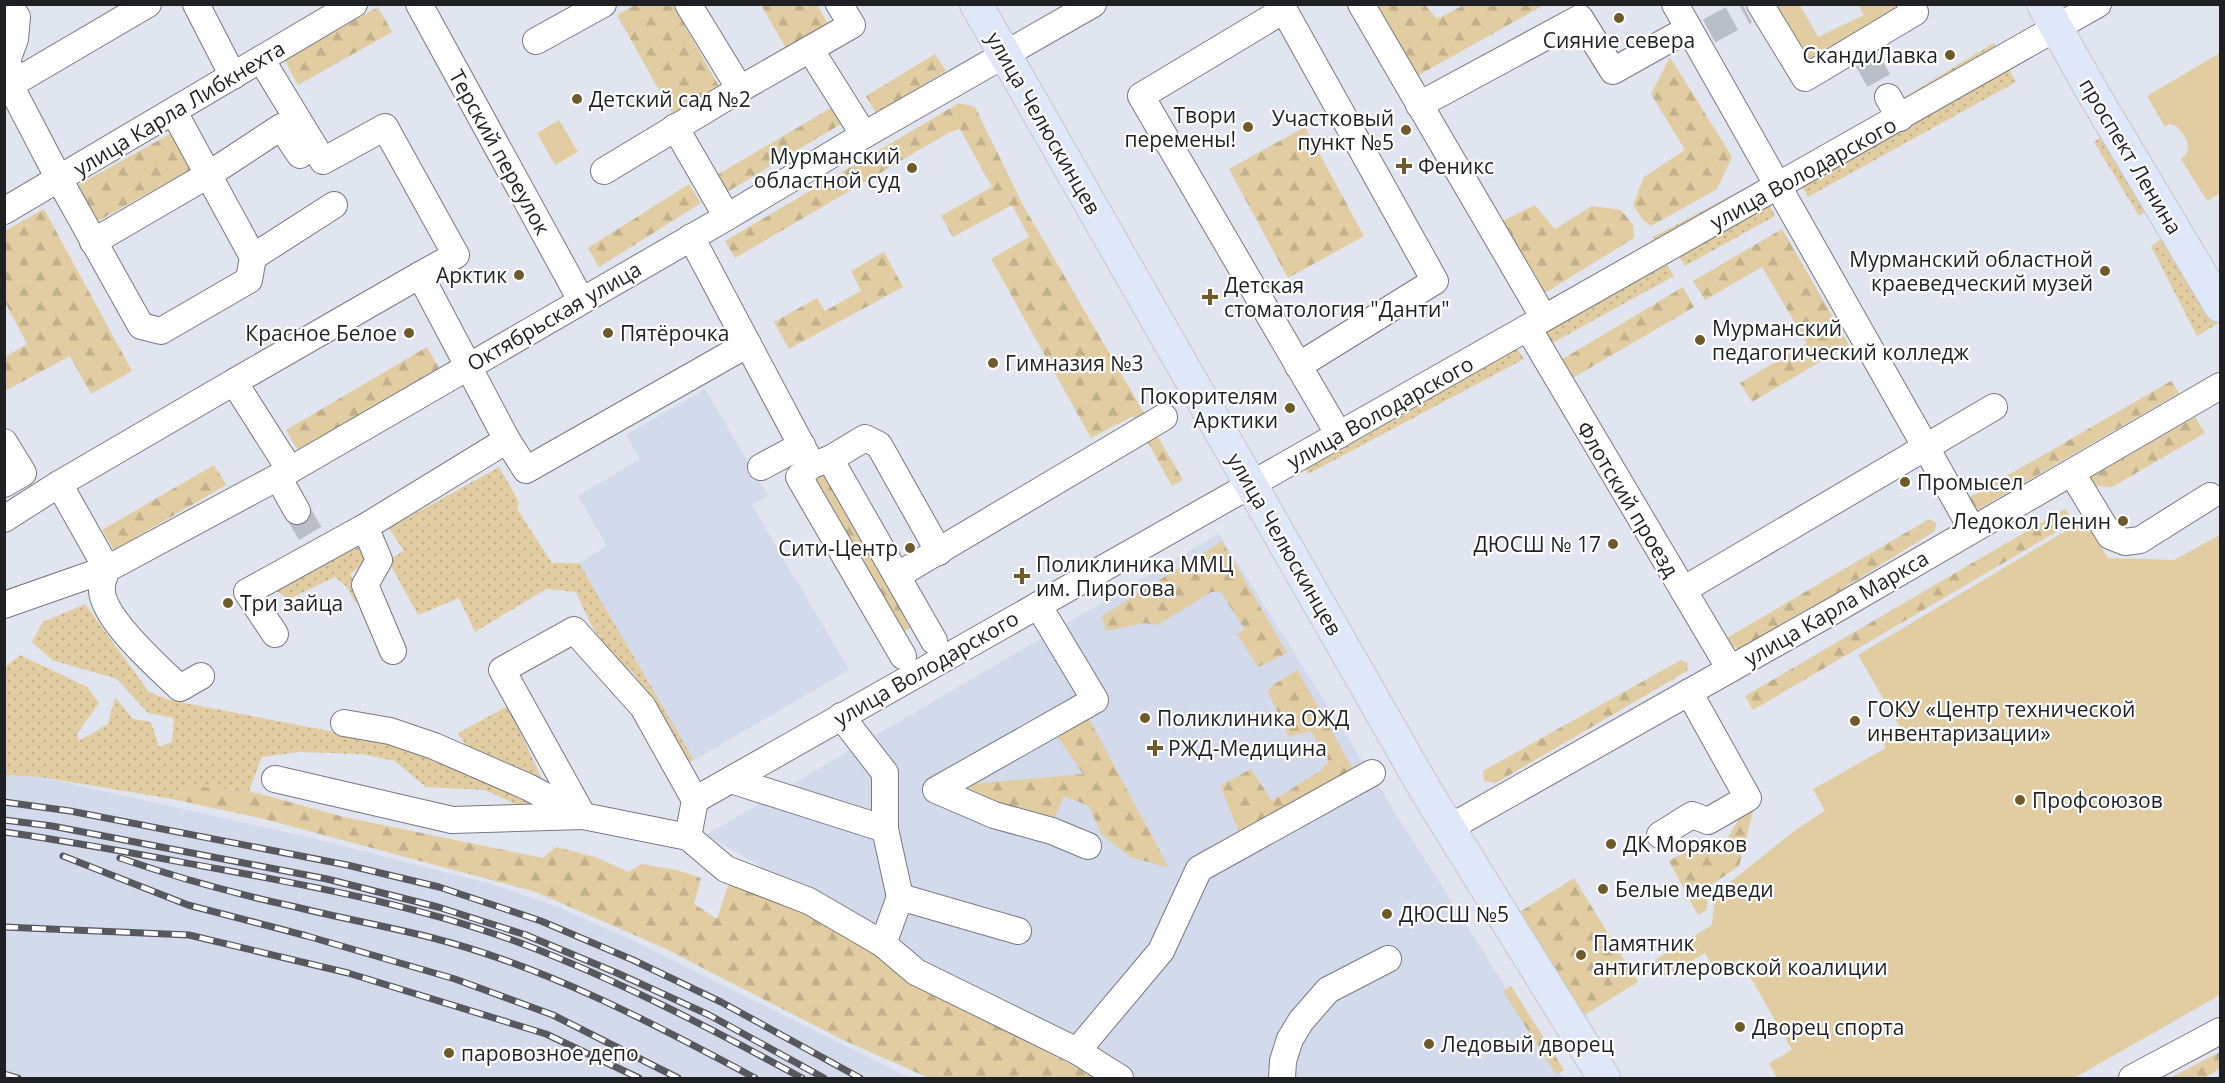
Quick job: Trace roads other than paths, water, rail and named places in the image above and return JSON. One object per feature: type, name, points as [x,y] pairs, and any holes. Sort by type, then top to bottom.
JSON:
[{"type":"main road","name":"улица Челюскинцев","points":[[976,4],[1449,828],[1604,1078]]},
{"type":"main road","name":"проспект Ленина","points":[[2050,17],[2220,306]]},
{"type":"street","points":[[9,4],[16,17],[15,39],[8,58],[10,85],[93,242],[141,326],[161,331],[249,280],[253,256],[174,112]]},
{"type":"street","points":[[10,85],[148,4]]},
{"type":"street","points":[[196,4],[233,76]]},
{"type":"street","name":"улица Карла Либкнехта","points":[[4,211],[354,4]]},
{"type":"street","name":"Терский переулок","points":[[419,4],[581,300]]},
{"type":"street","points":[[688,4],[740,88]]},
{"type":"street","points":[[603,171],[740,88],[852,26],[839,4]]},
{"type":"street","name":"Октябрьская улица","points":[[4,605],[107,569],[284,474],[1092,4]]},
{"type":"street","name":"Флотский проезд","points":[[1361,4],[1419,105],[1683,590],[1730,669]]},
{"type":"street","points":[[1675,4],[1697,33],[1778,187],[1972,529]]},
{"type":"street","points":[[1754,7],[1805,78],[1863,52],[1915,12],[1910,4]]},
{"type":"street","name":"улица Володарского","points":[[695,800],[1778,187],[1894,107],[2050,17],[2098,4]]},
{"type":"street","points":[[536,41],[586,8]]},
{"type":"street","points":[[1298,366],[1435,281],[1284,10],[1141,96],[1298,366],[1339,435]]},
{"type":"street","points":[[1419,105],[1580,18],[1613,71],[1697,33]]},
{"type":"street","points":[[810,49],[864,135]]},
{"type":"street","points":[[4,519],[59,484],[456,255],[385,127],[323,161],[261,59]]},
{"type":"street","points":[[93,242],[208,175],[281,127],[305,162]]},
{"type":"street","points":[[675,127],[727,217]]},
{"type":"street","points":[[253,256],[334,205]]},
{"type":"street","points":[[690,237],[748,344],[815,456],[898,575],[934,641]]},
{"type":"street","points":[[420,275],[507,440],[526,470],[748,344]]},
{"type":"street","points":[[234,382],[284,474],[297,511]]},
{"type":"street","name":"улица Карла Маркса","points":[[1449,828],[2072,473],[2220,386]]},
{"type":"street","points":[[1683,590],[1994,407]]},
{"type":"street","points":[[898,575],[1164,417]]},
{"type":"street","points":[[761,467],[815,456],[865,438],[879,445],[939,552]]},
{"type":"street","points":[[275,634],[247,592],[318,547],[365,527],[507,440]]},
{"type":"street","points":[[4,442],[23,473],[4,484]]},
{"type":"street","points":[[815,456],[799,477],[903,656]]},
{"type":"street","points":[[2072,473],[2110,536],[2125,543],[2140,540],[2210,496]]},
{"type":"street","points":[[59,484],[107,569],[101,588],[108,611],[140,650],[180,688],[201,676]]},
{"type":"street","points":[[365,527],[379,560],[365,585],[393,651]]},
{"type":"street","points":[[1038,605],[1095,700],[936,790],[994,815],[1052,831],[1088,846]]},
{"type":"street","points":[[583,816],[502,669],[574,630],[643,707],[695,800],[688,837]]},
{"type":"street","points":[[1660,835],[1692,815],[1708,821],[1748,798],[1689,692]]},
{"type":"street","points":[[841,716],[885,773],[885,829],[900,897],[883,944]]},
{"type":"street","points":[[344,723],[390,731],[434,746],[528,787],[583,816]]},
{"type":"street","points":[[1077,1051],[1161,951],[1199,869],[1372,772]]},
{"type":"street","points":[[275,779],[452,820],[583,816],[688,837],[726,869],[808,901],[883,944],[916,972],[1077,1051],[1120,1078]]},
{"type":"street","points":[[730,780],[885,829]]},
{"type":"street","points":[[900,897],[1018,931]]},
{"type":"street","points":[[1282,1078],[1290,1040],[1301,1021],[1328,990],[1388,959]]},
{"type":"street","points":[[2132,1078],[2220,1031]]},
{"type":"tunnel","points":[[1709,31],[1746,11]]},
{"type":"tunnel","points":[[1866,58],[1888,97]]},
{"type":"tunnel","points":[[297,511],[316,543]]},
{"type":"railway","points":[[4,802],[70,811],[347,865],[439,887],[541,921],[633,960],[721,1002],[860,1078]]},
{"type":"railway","points":[[4,820],[52,826],[327,879],[438,907],[526,935],[617,973],[709,1015],[824,1078]]},
{"type":"railway","points":[[4,832],[258,876],[411,909],[486,931],[559,958],[630,990],[802,1078]]},
{"type":"railway","points":[[63,856],[188,905],[307,936],[455,979],[553,1015],[678,1078]]},
{"type":"railway","points":[[120,858],[229,891],[429,937],[514,963],[636,1016],[755,1078]]},
{"type":"railway","points":[[4,927],[189,935],[348,973],[546,1034],[639,1078]]},
{"type":"railway","points":[[4,1074],[18,1078]]},
{"type":"place","name":"Сияние севера","points":[[1619,18]]},
{"type":"place","name":"СкандиЛавка","points":[[1950,55]]},
{"type":"place","name":"Детский сад №2","points":[[577,99]]},
{"type":"place","name":"Твори перемены!","points":[[1248,127]]},
{"type":"place","name":"Участковый пункт №5","points":[[1406,130]]},
{"type":"place","name":"Феникс","points":[[1404,166]]},
{"type":"place","name":"Мурманский областной суд","points":[[912,168]]},
{"type":"place","name":"Мурманский областной краеведческий музей","points":[[2105,271]]},
{"type":"place","name":"Арктик","points":[[519,275]]},
{"type":"place","name":"Детская стоматология \"Данти\"","points":[[1210,297]]},
{"type":"place","name":"Красное Белое","points":[[409,333]]},
{"type":"place","name":"Пятёрочка","points":[[608,333]]},
{"type":"place","name":"Мурманский педагогический колледж","points":[[1700,340]]},
{"type":"place","name":"Гимназия №3","points":[[993,363]]},
{"type":"place","name":"Покорителям Арктики","points":[[1290,408]]},
{"type":"place","name":"Промысел","points":[[1905,482]]},
{"type":"place","name":"Ледокол Ленин","points":[[2123,521]]},
{"type":"place","name":"ДЮСШ № 17","points":[[1613,544]]},
{"type":"place","name":"Сити-Центр","points":[[910,548]]},
{"type":"place","name":"Поликлиника ММЦ им. Пирогова","points":[[1022,576]]},
{"type":"place","name":"Три зайца","points":[[228,603]]},
{"type":"place","name":"Поликлиника ОЖД","points":[[1145,718]]},
{"type":"place","name":"ГОКУ «Центр технической инвентаризации»","points":[[1855,721]]},
{"type":"place","name":"РЖД-Медицина","points":[[1155,748]]},
{"type":"place","name":"Профсоюзов","points":[[2020,800]]},
{"type":"place","name":"ДК Моряков","points":[[1611,844]]},
{"type":"place","name":"Белые медведи","points":[[1603,889]]},
{"type":"place","name":"ДЮСШ №5","points":[[1387,914]]},
{"type":"place","name":"Памятник антигитлеровской коалиции","points":[[1581,955]]},
{"type":"place","name":"Дворец спорта","points":[[1740,1027]]},
{"type":"place","name":"Ледовый дворец","points":[[1429,1044]]},
{"type":"place","name":"паровозное депо","points":[[449,1053]]}]
